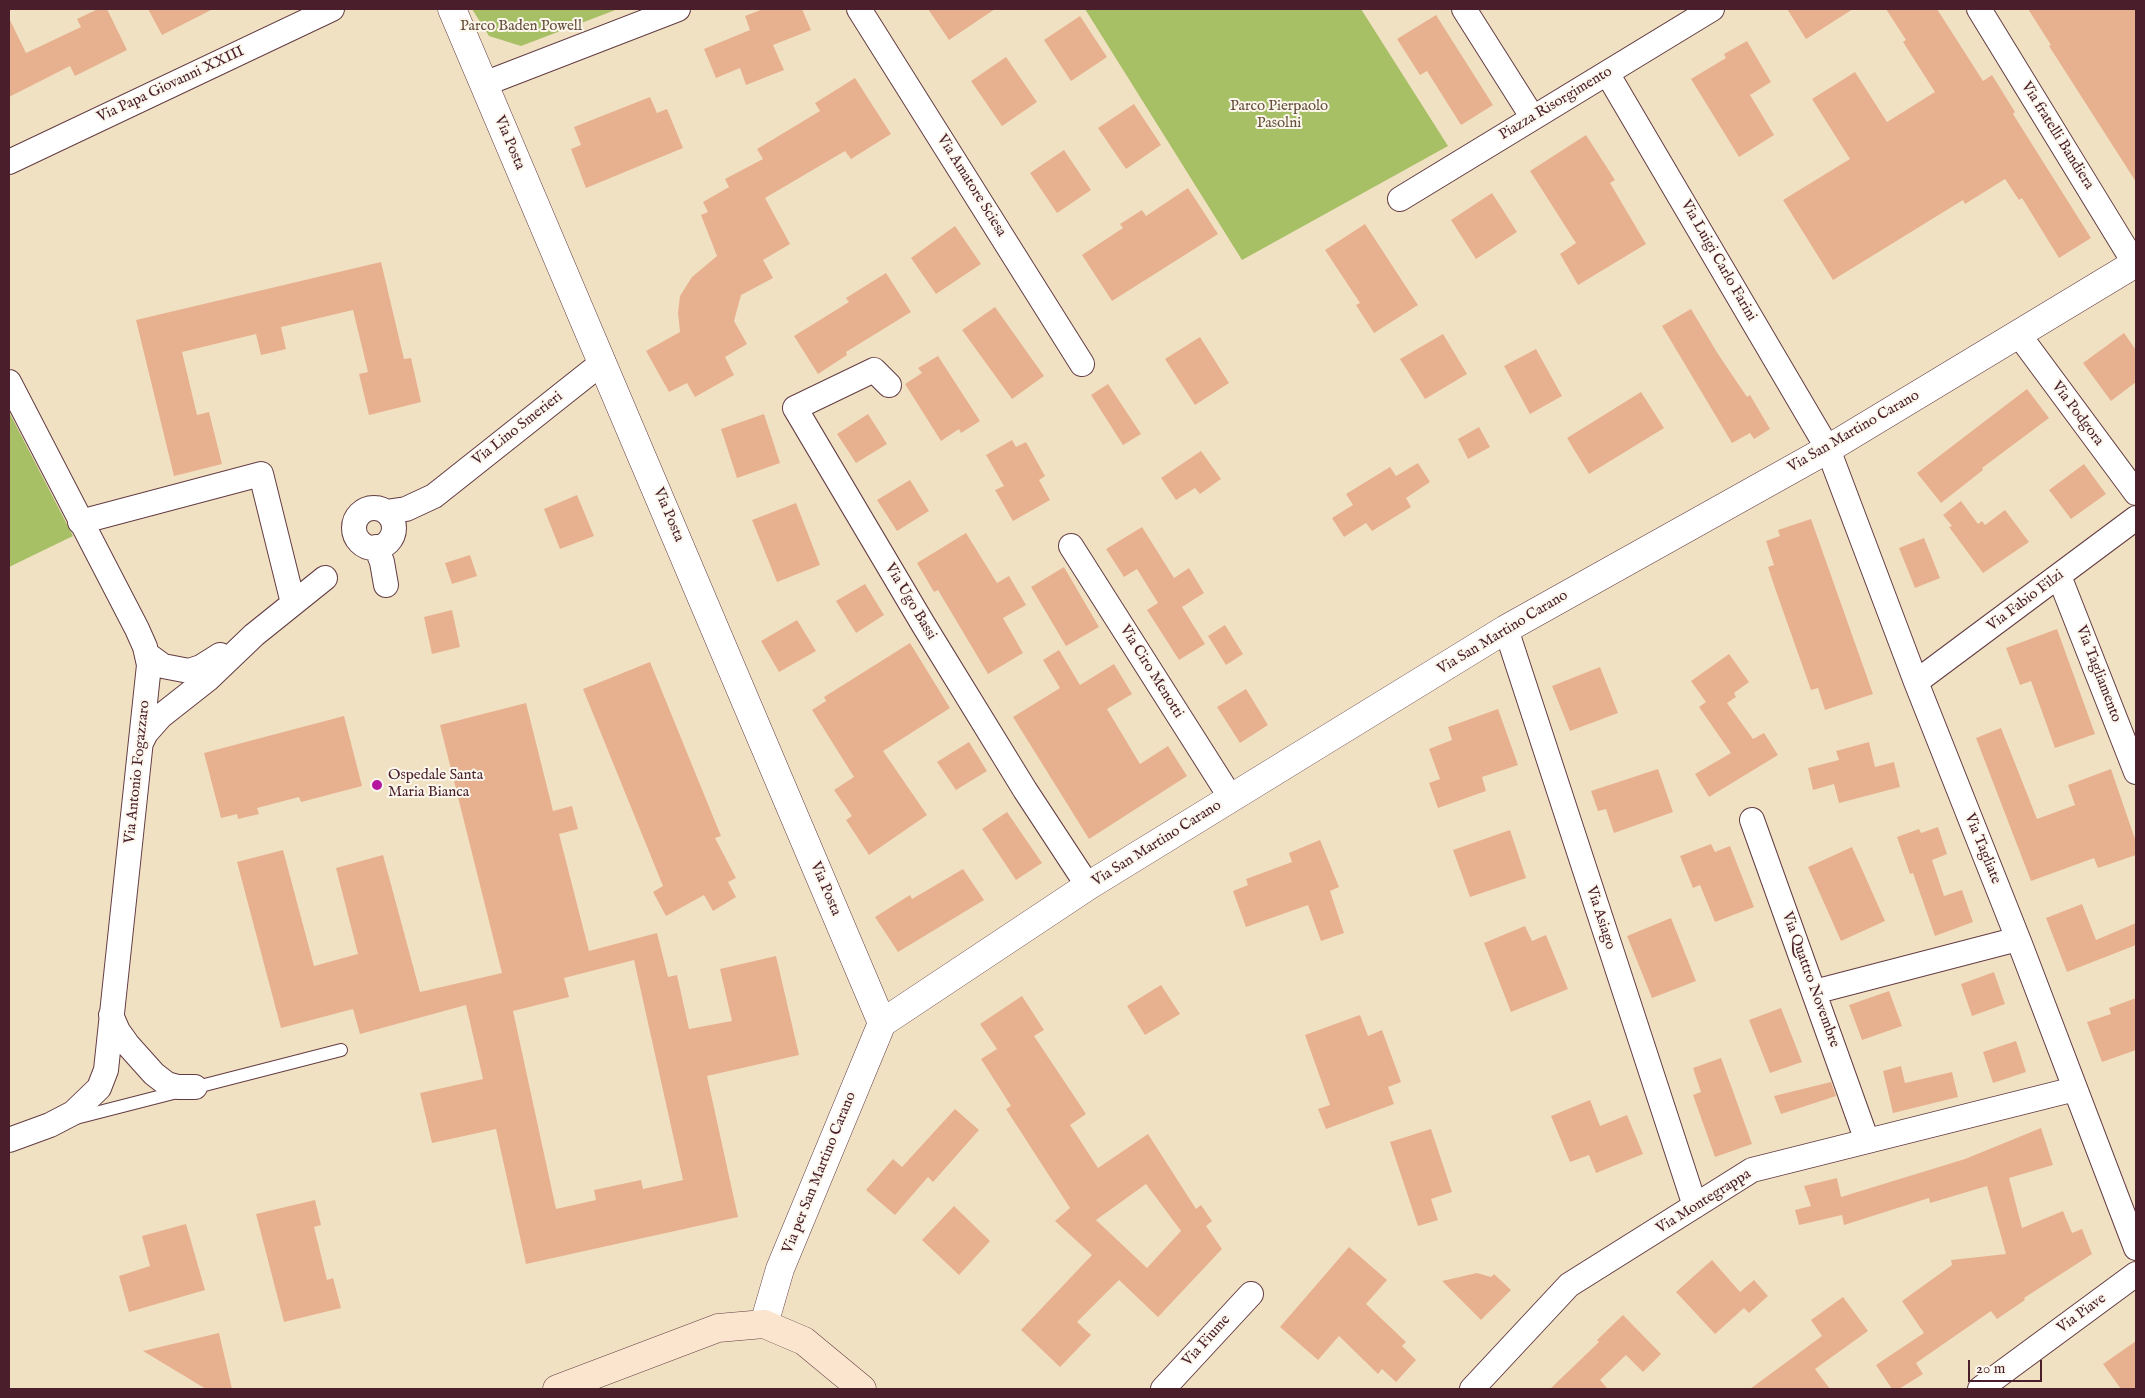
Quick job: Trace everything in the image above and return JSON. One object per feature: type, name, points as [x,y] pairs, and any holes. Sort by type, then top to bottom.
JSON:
[{"type":"main road","points":[[558,1389],[718,1328],[764,1324],[804,1341],[862,1389]]},
{"type":"street","name":"Via Papa Giovanni XXIII","points":[[9,162],[332,9]]},
{"type":"street","name":"Via Posta","points":[[452,9],[882,1023]]},
{"type":"street","points":[[484,84],[678,9]]},
{"type":"street","name":"Via Amatore Sciesa","points":[[859,9],[1082,364]]},
{"type":"street","points":[[1464,9],[1533,118]]},
{"type":"street","name":"Piazza Risorgimento","points":[[1400,199],[1712,9]]},
{"type":"street","name":"Via fratelli Bandiera","points":[[1979,9],[2136,263]]},
{"type":"street","name":"Via Luigi Carlo Farini","points":[[1607,73],[1828,449]]},
{"type":"street","name":"Via San Martino Carano","points":[[882,1023],[1088,886],[1506,629],[1828,449],[2136,263]]},
{"type":"street","name":"Via Podgora","points":[[2019,335],[2136,493]]},
{"type":"street","name":"Via Lino Smerieri","points":[[434,496],[421,513],[383,542],[370,547],[359,541],[356,536],[354,524],[356,518],[365,510],[377,508],[386,512],[406,509],[434,496],[603,362]]},
{"type":"street","name":"Via Ugo Bassi","points":[[889,385],[874,370],[795,408],[846,497],[928,632],[1025,790],[1088,886]]},
{"type":"street","name":"Via Antonio Fogazzaro","points":[[9,382],[137,630],[148,655],[149,676],[140,744],[106,1070],[99,1088],[73,1113],[50,1125],[9,1140]]},
{"type":"street","name":"Via Tagliate","points":[[1828,449],[1916,682],[2018,939],[2136,1248]]},
{"type":"street","points":[[80,522],[261,474],[293,603]]},
{"type":"street","points":[[386,512],[392,519],[393,525],[383,542],[382,562],[386,585]]},
{"type":"street","name":"Via Fabio Filzi","points":[[1916,682],[2136,518]]},
{"type":"street","name":"Via Ciro Menotti","points":[[1072,546],[1231,798]]},
{"type":"street","name":"Via Tagliamento","points":[[2059,576],[2136,772]]},
{"type":"street","points":[[140,744],[153,724],[208,679],[254,635],[325,578]]},
{"type":"street","name":"Via Asiago","points":[[1506,629],[1695,1206]]},
{"type":"street","points":[[148,655],[163,666],[189,671],[200,667],[254,635]]},
{"type":"street","name":"Via Quattro Novembre","points":[[1752,820],[1868,1141]]},
{"type":"street","points":[[1814,992],[2018,939]]},
{"type":"street","points":[[112,1015],[118,1031],[128,1046],[154,1074],[167,1084],[196,1088]]},
{"type":"street","name":"Via per San Martino Carano","points":[[764,1324],[780,1269],[882,1023]]},
{"type":"street","name":"Via Montegrappa","points":[[1472,1389],[1569,1285],[1752,1170],[2075,1089]]},
{"type":"street","name":"Via Piave","points":[[1980,1389],[2136,1274]]},
{"type":"street","name":"Via Fiume","points":[[1163,1389],[1251,1294]]},
{"type":"lane","points":[[50,1125],[341,1050]]},
{"type":"green space","name":"Parco Baden Powell","points":[[472,9],[618,9],[521,46],[489,36]]},
{"type":"green space","name":"Parco Pierpaolo Pasolni","points":[[1085,9],[1361,9],[1448,146],[1242,260]]},
{"type":"green space","points":[[9,412],[73,536],[9,567]]},
{"type":"building","points":[[98,9],[107,9],[127,50],[75,76],[70,66],[9,97],[9,18],[26,53],[81,27],[77,19]]},
{"type":"building","points":[[148,9],[213,9],[162,35]]},
{"type":"building","points":[[763,9],[802,9],[811,30],[773,45],[784,70],[746,85],[740,68],[716,78],[704,49],[750,30],[745,16]]},
{"type":"building","points":[[928,9],[995,9],[949,40]]},
{"type":"building","points":[[1787,9],[1853,9],[1806,39]]},
{"type":"building","points":[[1886,9],[1937,9],[1983,81],[1992,75],[2015,112],[2013,114],[2091,238],[2059,258],[2022,198],[2019,200],[2005,179],[1965,204],[1963,200],[1833,280],[1783,200],[1850,159],[1812,99],[1855,72],[1887,122],[1935,92],[1903,42],[1906,40]]},
{"type":"building","points":[[2028,9],[2136,9],[2136,182],[2049,46],[2051,45]]},
{"type":"building","points":[[1436,15],[1493,105],[1461,125],[1427,71],[1420,75],[1397,39]]},
{"type":"building","points":[[1080,16],[1107,57],[1071,81],[1044,40]]},
{"type":"building","points":[[1747,41],[1771,82],[1750,95],[1774,135],[1739,157],[1691,79],[1726,58],[1724,54]]},
{"type":"building","points":[[1006,57],[1037,102],[1002,126],[971,81]]},
{"type":"building","points":[[855,78],[891,134],[851,159],[845,151],[765,198],[790,244],[763,260],[773,278],[741,295],[734,321],[747,344],[725,357],[734,375],[695,397],[687,383],[669,392],[646,351],[680,332],[678,313],[680,296],[692,277],[717,256],[701,215],[708,212],[703,202],[729,187],[725,179],[763,159],[757,149],[820,111],[815,103]]},
{"type":"building","points":[[650,97],[657,113],[667,109],[683,148],[586,188],[571,149],[581,145],[574,127]]},
{"type":"building","points":[[1134,104],[1161,145],[1126,169],[1098,128]]},
{"type":"building","points":[[1586,135],[1615,180],[1610,183],[1646,244],[1578,285],[1560,254],[1576,243],[1530,171]]},
{"type":"building","points":[[1064,150],[1091,190],[1057,213],[1030,173]]},
{"type":"building","points":[[1188,188],[1218,234],[1112,301],[1082,255],[1123,228],[1120,224],[1142,210],[1146,216]]},
{"type":"building","points":[[1492,193],[1517,232],[1476,259],[1451,220]]},
{"type":"building","points":[[1365,224],[1418,305],[1374,333],[1356,305],[1360,303],[1325,250]]},
{"type":"building","points":[[955,226],[981,264],[936,294],[911,258]]},
{"type":"building","points":[[381,262],[404,359],[411,358],[421,402],[369,415],[359,374],[368,372],[353,310],[281,327],[286,349],[274,352],[261,355],[256,334],[182,352],[197,415],[209,412],[222,464],[174,476],[136,320]]},
{"type":"building","points":[[886,273],[911,312],[846,352],[847,355],[818,374],[794,336],[849,302],[846,298]]},
{"type":"building","points":[[995,307],[1044,376],[1012,399],[962,330]]},
{"type":"building","points":[[1691,309],[1718,354],[1747,397],[1750,395],[1770,429],[1754,439],[1750,433],[1732,443],[1662,326]]},
{"type":"building","points":[[2124,333],[2136,350],[2136,382],[2111,401],[2083,363]]},
{"type":"building","points":[[1443,334],[1467,374],[1425,399],[1400,359]]},
{"type":"building","points":[[1200,337],[1229,383],[1195,405],[1165,359]]},
{"type":"building","points":[[1536,349],[1562,396],[1530,414],[1504,366]]},
{"type":"building","points":[[938,356],[980,421],[961,433],[959,429],[941,441],[905,384],[922,373],[918,368]]},
{"type":"building","points":[[1108,384],[1141,434],[1123,445],[1091,395]]},
{"type":"building","points":[[2027,389],[2049,418],[1982,468],[1983,470],[1941,503],[1917,473]]},
{"type":"building","points":[[1641,392],[1664,428],[1589,474],[1567,438]]},
{"type":"building","points":[[764,414],[780,463],[737,478],[721,429]]},
{"type":"building","points":[[868,414],[887,444],[856,463],[837,434]]},
{"type":"building","points":[[1479,427],[1490,447],[1468,459],[1458,439]]},
{"type":"building","points":[[1012,440],[1016,447],[1026,442],[1045,476],[1039,480],[1050,500],[1013,521],[995,490],[1004,486],[986,455]]},
{"type":"building","points":[[1201,451],[1221,479],[1200,494],[1195,488],[1176,500],[1161,478]]},
{"type":"building","points":[[1418,463],[1430,482],[1406,498],[1411,507],[1372,531],[1366,523],[1344,537],[1332,518],[1353,505],[1346,494],[1390,467],[1396,476]]},
{"type":"building","points":[[2084,464],[2106,494],[2071,519],[2049,490]]},
{"type":"building","points":[[910,480],[929,511],[897,531],[877,500]]},
{"type":"building","points":[[577,495],[594,536],[560,549],[544,509]]},
{"type":"building","points":[[1961,501],[1978,524],[1982,521],[1985,525],[2005,510],[2029,542],[1983,573],[1949,527],[1952,526],[1943,515]]},
{"type":"building","points":[[796,503],[820,565],[777,582],[752,520]]},
{"type":"building","points":[[1811,519],[1873,694],[1825,710],[1818,688],[1811,690],[1776,591],[1768,567],[1774,565],[1766,541],[1780,536],[1778,530]]},
{"type":"building","points":[[1142,527],[1174,578],[1189,568],[1204,593],[1182,607],[1205,644],[1179,660],[1147,610],[1158,603],[1137,569],[1124,577],[1106,549]]},
{"type":"building","points":[[966,533],[997,583],[1009,576],[1026,605],[1003,618],[1023,653],[988,674],[938,590],[934,592],[917,563]]},
{"type":"building","points":[[1924,538],[1940,578],[1915,588],[1899,548]]},
{"type":"building","points":[[470,555],[477,576],[452,584],[445,563]]},
{"type":"building","points":[[1064,567],[1099,627],[1066,646],[1031,587]]},
{"type":"building","points":[[865,584],[884,615],[856,633],[836,601]]},
{"type":"building","points":[[452,610],[460,647],[432,654],[424,617]]},
{"type":"building","points":[[797,620],[816,651],[779,672],[761,641]]},
{"type":"building","points":[[1225,625],[1243,654],[1226,665],[1208,636]]},
{"type":"building","points":[[2057,629],[2095,734],[2055,748],[2031,681],[2020,685],[2006,648]]},
{"type":"building","points":[[910,643],[950,708],[883,751],[927,815],[869,855],[846,820],[852,816],[834,790],[854,777],[812,710],[826,701],[824,697]]},
{"type":"building","points":[[1059,650],[1080,685],[1114,664],[1132,694],[1107,709],[1140,764],[1168,746],[1187,776],[1089,839],[1013,717],[1060,688],[1043,660]]},
{"type":"building","points":[[1729,654],[1749,682],[1734,693],[1736,697],[1727,703],[1753,739],[1764,733],[1778,755],[1709,797],[1695,774],[1731,753],[1699,707],[1706,702],[1691,681]]},
{"type":"building","points":[[650,662],[721,836],[715,838],[736,878],[728,882],[736,897],[713,911],[704,895],[666,916],[653,892],[663,886],[583,689]]},
{"type":"building","points":[[1600,667],[1618,713],[1570,731],[1552,686]]},
{"type":"building","points":[[1246,689],[1268,725],[1240,743],[1217,707]]},
{"type":"building","points":[[526,703],[553,811],[572,806],[578,829],[559,834],[589,951],[657,933],[668,977],[677,975],[689,1029],[732,1021],[720,969],[776,956],[799,1055],[707,1076],[738,1217],[526,1264],[496,1129],[432,1143],[420,1093],[483,1079],[466,1005],[360,1034],[353,1009],[281,1028],[237,862],[283,850],[314,966],[358,954],[336,868],[383,855],[420,992],[502,973],[440,725]],"holes":[[[634,960],[683,1180],[643,1189],[641,1180],[594,1190],[596,1200],[556,1209],[513,1011],[569,997],[564,978]]]},
{"type":"building","points":[[1498,709],[1518,765],[1482,777],[1486,791],[1438,808],[1429,783],[1440,779],[1429,749],[1452,740],[1448,727]]},
{"type":"building","points":[[344,716],[362,786],[301,802],[299,797],[257,808],[259,814],[238,819],[237,814],[221,818],[204,753]]},
{"type":"building","points":[[2001,728],[2037,819],[2075,805],[2068,785],[2111,769],[2136,842],[2136,855],[2098,868],[2094,858],[2031,881],[1976,738]]},
{"type":"building","points":[[969,742],[987,771],[956,790],[937,762]]},
{"type":"building","points":[[1869,742],[1875,767],[1894,762],[1900,787],[1839,803],[1834,784],[1813,790],[1808,768],[1839,760],[1836,751]]},
{"type":"building","points":[[1658,769],[1673,812],[1614,833],[1606,809],[1598,811],[1591,791]]},
{"type":"building","points":[[1007,812],[1042,863],[1016,880],[982,829]]},
{"type":"building","points":[[1938,827],[1947,854],[1932,860],[1944,896],[1962,890],[1973,922],[1935,936],[1913,873],[1910,874],[1897,837],[1919,829],[1921,833]]},
{"type":"building","points":[[1510,830],[1526,878],[1470,897],[1453,850]]},
{"type":"building","points":[[1320,840],[1339,887],[1330,891],[1344,933],[1321,941],[1308,905],[1246,927],[1233,891],[1248,885],[1246,879],[1292,862],[1289,853]]},
{"type":"building","points":[[1711,844],[1715,852],[1730,846],[1754,907],[1715,922],[1700,885],[1693,888],[1680,856]]},
{"type":"building","points":[[1852,847],[1885,921],[1841,941],[1808,867]]},
{"type":"building","points":[[963,869],[984,900],[898,952],[875,917],[910,895],[912,899]]},
{"type":"building","points":[[2082,904],[2096,940],[2136,923],[2136,945],[2067,972],[2046,918]]},
{"type":"building","points":[[1671,918],[1696,981],[1652,998],[1627,936]]},
{"type":"building","points":[[1525,926],[1532,941],[1546,935],[1568,989],[1511,1012],[1484,943]]},
{"type":"building","points":[[1994,972],[2005,1004],[1972,1016],[1961,984]]},
{"type":"building","points":[[1161,985],[1180,1014],[1145,1035],[1127,1006]]},
{"type":"building","points":[[1889,991],[1902,1026],[1862,1040],[1849,1005]]},
{"type":"building","points":[[1022,996],[1044,1030],[1034,1036],[1086,1114],[1070,1125],[1098,1168],[1148,1134],[1196,1209],[1201,1205],[1212,1221],[1206,1226],[1222,1249],[1158,1317],[1119,1280],[1077,1322],[1091,1335],[1060,1367],[1021,1330],[1092,1255],[1055,1221],[1070,1208],[1006,1109],[1011,1106],[981,1059],[997,1049],[980,1024]],"holes":[[[1146,1184],[1181,1231],[1147,1268],[1096,1220]]]},
{"type":"building","points":[[2136,998],[2136,1050],[2102,1062],[2087,1022],[2111,1014],[2109,1008]]},
{"type":"building","points":[[1781,1008],[1802,1062],[1770,1073],[1749,1020]]},
{"type":"building","points":[[1360,1015],[1368,1036],[1382,1030],[1401,1082],[1388,1087],[1394,1104],[1326,1129],[1318,1109],[1330,1105],[1305,1035]]},
{"type":"building","points":[[2016,1041],[2026,1072],[1993,1083],[1983,1052]]},
{"type":"building","points":[[1721,1058],[1752,1144],[1715,1157],[1693,1095],[1701,1092],[1693,1068]]},
{"type":"building","points":[[1901,1066],[1905,1083],[1952,1072],[1958,1097],[1893,1113],[1883,1071]]},
{"type":"building","points":[[1831,1082],[1836,1096],[1781,1114],[1774,1096]]},
{"type":"building","points":[[1590,1100],[1600,1126],[1627,1115],[1643,1154],[1596,1173],[1589,1155],[1570,1162],[1551,1116]]},
{"type":"building","points":[[955,1109],[979,1130],[933,1182],[928,1177],[895,1215],[866,1190],[893,1159],[902,1167]]},
{"type":"building","points":[[2041,1128],[2053,1165],[2009,1178],[2022,1228],[2063,1211],[2072,1233],[2082,1229],[2092,1254],[2024,1298],[2025,1300],[1997,1319],[1991,1311],[1916,1363],[1923,1374],[1899,1389],[1892,1389],[1876,1365],[1924,1333],[1902,1301],[1952,1265],[1951,1260],[2006,1254],[1987,1186],[1930,1203],[1929,1198],[1844,1225],[1842,1215],[1799,1225],[1795,1210],[1811,1206],[1804,1186],[1837,1178],[1841,1197],[1965,1159]]},
{"type":"building","points":[[1431,1129],[1452,1192],[1431,1199],[1438,1220],[1418,1226],[1390,1142]]},
{"type":"building","points":[[315,1200],[321,1225],[314,1227],[327,1280],[333,1278],[341,1308],[284,1322],[256,1214]]},
{"type":"building","points":[[954,1206],[990,1241],[959,1275],[922,1240]]},
{"type":"building","points":[[186,1224],[205,1290],[129,1312],[119,1276],[150,1266],[142,1236]]},
{"type":"building","points":[[1349,1247],[1387,1280],[1366,1304],[1406,1342],[1402,1346],[1416,1360],[1396,1382],[1382,1369],[1378,1374],[1339,1336],[1318,1360],[1280,1327]]},
{"type":"building","points":[[1712,1260],[1740,1292],[1754,1280],[1768,1296],[1749,1313],[1744,1308],[1715,1334],[1676,1292]]},
{"type":"building","points":[[1477,1273],[1491,1277],[1494,1274],[1511,1290],[1481,1320],[1442,1281]]},
{"type":"building","points":[[1843,1297],[1868,1331],[1815,1369],[1830,1389],[1750,1389],[1822,1336],[1811,1320]]},
{"type":"building","points":[[1623,1315],[1661,1354],[1643,1372],[1626,1355],[1600,1380],[1608,1389],[1550,1389],[1599,1342],[1597,1340]]},
{"type":"building","points":[[219,1333],[232,1389],[206,1389],[143,1351]]},
{"type":"building","points":[[2136,1341],[2136,1389],[2121,1389],[2103,1364]]},
{"type":"place","name":"Ospedale Santa Maria Bianca","points":[[377,785]]}]
